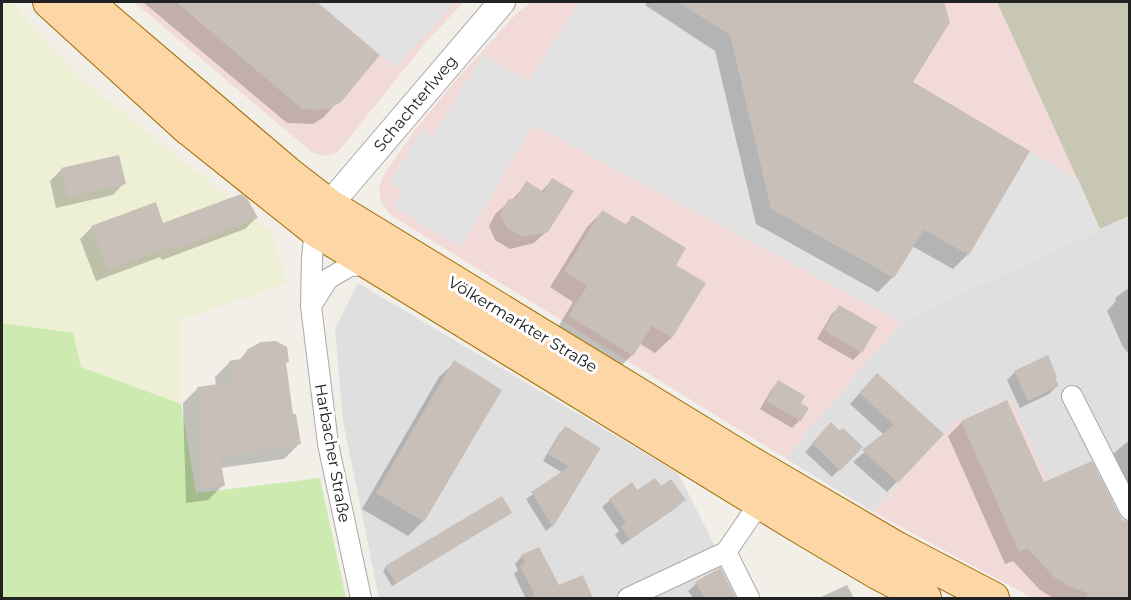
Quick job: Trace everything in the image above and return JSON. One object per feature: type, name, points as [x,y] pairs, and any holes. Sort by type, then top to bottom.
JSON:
[{"type":"main road","name":"Völkermarkter Straße","points":[[49,2],[180,122],[322,217],[897,548],[993,598]]},
{"type":"main road","name":"Völkermarkter Straße","points":[[87,2],[289,174],[322,217],[370,265],[776,513],[877,573],[925,598]]},
{"type":"street","name":"Schachterlweg","points":[[322,217],[502,2]]},
{"type":"street","name":"Harbacher Straße","points":[[322,217],[310,278],[311,306],[328,444],[361,598]]},
{"type":"street","points":[[311,306],[328,279],[350,266],[370,265]]},
{"type":"street","points":[[1072,396],[1130,510]]},
{"type":"street","points":[[628,598],[726,552],[754,511],[776,513]]},
{"type":"street","points":[[726,552],[749,598]]},
{"type":"shaded area","points":[[2,2],[12,2],[79,77],[272,232],[287,283],[182,320],[181,404],[80,367],[73,333],[2,323]]},
{"type":"shaded area","points":[[134,2],[464,2],[426,42],[337,153],[324,156],[313,153]]},
{"type":"shaded area","points":[[317,2],[455,2],[396,68]]},
{"type":"shaded area","points":[[531,2],[997,2],[1100,229],[901,322],[785,458],[392,216],[381,202],[379,189],[383,176],[415,130],[457,79],[516,14]]},
{"type":"shaded area","points":[[579,2],[678,2],[730,35],[894,277],[924,230],[970,254],[1030,151],[1078,179],[1100,229],[901,322],[533,125],[461,247],[393,207],[403,191],[389,183],[421,131],[432,137],[483,55],[529,81]]},
{"type":"shaded area","points":[[997,2],[1129,2],[1129,216],[1100,229]]},
{"type":"shaded area","points":[[1129,216],[1129,522],[1126,516],[1075,539],[954,423],[873,512],[785,458],[901,322]]},
{"type":"shaded area","points":[[358,283],[678,473],[741,598],[379,598],[343,421],[335,329]]},
{"type":"shaded area","points":[[1010,398],[1075,539],[1126,516],[1129,522],[1129,598],[1033,598],[873,512],[954,423]]},
{"type":"green space","points":[[2,323],[73,333],[81,367],[181,404],[196,493],[320,478],[346,598],[2,598]]},
{"type":"building","points":[[176,2],[317,2],[380,55],[341,102],[329,109],[302,109]]},
{"type":"building","points":[[678,2],[944,2],[950,22],[913,82],[1030,151],[969,255],[924,230],[894,278],[771,209],[730,35]]},
{"type":"building","points":[[119,155],[126,184],[68,197],[61,168]]},
{"type":"building","points":[[552,178],[574,191],[548,232],[523,237],[507,228],[500,214],[508,200],[516,198],[526,181],[544,192]]},
{"type":"building","points":[[241,194],[247,198],[258,218],[174,250],[172,246],[108,270],[91,226],[156,202],[163,223]]},
{"type":"building","points":[[602,210],[627,225],[632,215],[686,248],[676,265],[706,283],[672,338],[652,326],[633,356],[569,316],[587,286],[564,271]]},
{"type":"building","points":[[839,305],[877,327],[862,353],[824,330]]},
{"type":"building","points":[[276,341],[287,347],[289,362],[286,363],[293,414],[296,414],[301,444],[220,456],[225,486],[200,489],[197,387],[232,382],[229,361],[241,359],[248,349],[261,342]]},
{"type":"building","points":[[1048,355],[1059,386],[1028,401],[1014,371]]},
{"type":"building","points":[[454,360],[502,390],[424,522],[376,493]]},
{"type":"building","points":[[877,373],[944,434],[898,483],[862,450],[894,425],[859,393]]},
{"type":"building","points":[[778,380],[805,396],[801,403],[809,408],[801,421],[766,401]]},
{"type":"building","points":[[1007,400],[1044,482],[1092,461],[1122,520],[1130,522],[1130,598],[1086,598],[1088,593],[1070,587],[1054,577],[1027,548],[1019,552],[961,421]]},
{"type":"building","points":[[831,422],[840,431],[843,428],[863,447],[840,471],[812,443]]},
{"type":"building","points":[[565,426],[600,448],[602,446],[553,527],[531,492],[569,467],[548,454]]},
{"type":"building","points":[[655,478],[661,486],[671,479],[686,500],[630,539],[621,527],[626,523],[609,499],[632,482],[637,490]]},
{"type":"building","points":[[502,496],[512,513],[396,583],[385,566]]},
{"type":"building","points":[[539,547],[559,585],[583,575],[593,598],[526,598],[535,595],[520,566],[525,563],[521,555]]},
{"type":"building","points":[[720,568],[736,598],[705,598],[695,582]]}]
